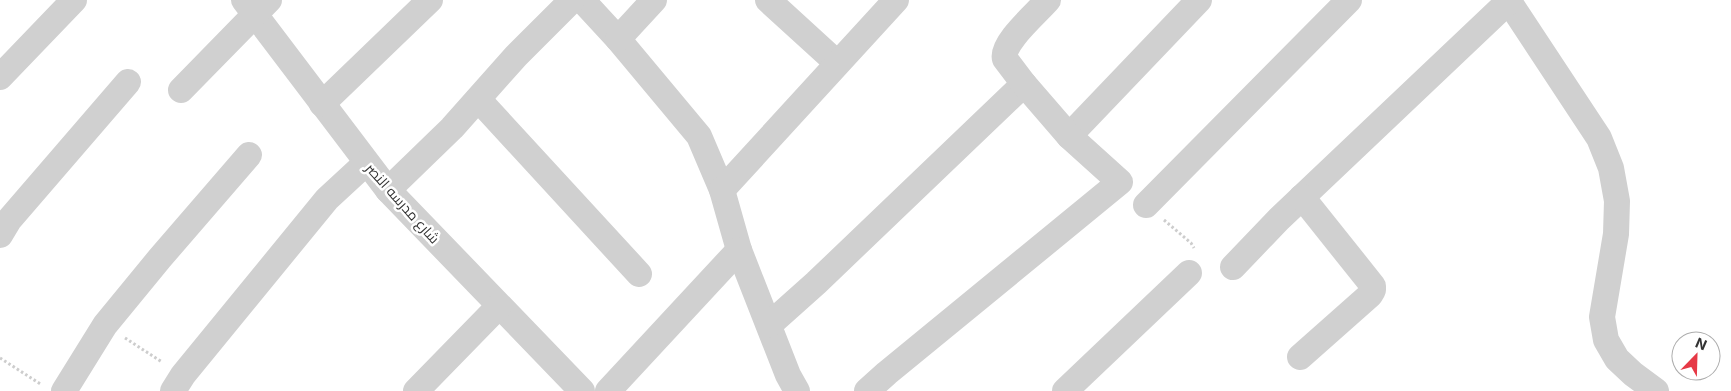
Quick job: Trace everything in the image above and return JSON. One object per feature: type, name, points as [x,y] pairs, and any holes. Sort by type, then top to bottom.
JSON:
[{"type":"street","points":[[0,77],[74,0]]},
{"type":"street","points":[[322,104],[430,0]]},
{"type":"street","points":[[388,190],[452,128],[516,56],[572,0]]},
{"type":"street","points":[[582,0],[618,39],[699,136],[722,190],[739,250],[769,325],[786,386]]},
{"type":"street","points":[[618,39],[654,0]]},
{"type":"street","points":[[768,0],[837,63]]},
{"type":"street","points":[[722,190],[896,0]]},
{"type":"street","points":[[867,391],[887,372],[1120,182],[1069,136],[1005,60],[1005,50],[1008,43],[1048,0]]},
{"type":"street","points":[[1069,136],[1199,0]]},
{"type":"street","points":[[1146,205],[1349,0]]},
{"type":"street","points":[[1233,267],[1302,198],[1509,0],[1599,138],[1608,161],[1617,201],[1616,234],[1602,318],[1606,340],[1616,359],[1656,391]]},
{"type":"street","points":[[180,90],[256,5]]},
{"type":"street","name":"شارع مدرسه النصر","points":[[256,5],[322,104],[388,190],[582,391]]},
{"type":"street","points":[[0,235],[9,220],[128,82]]},
{"type":"street","points":[[769,325],[1024,84]]},
{"type":"street","points":[[478,99],[640,274]]},
{"type":"street","points":[[54,389],[160,258],[249,155]]},
{"type":"street","points":[[178,383],[327,199],[366,163]]},
{"type":"street","points":[[1300,356],[1370,295],[1373,290],[1373,286],[1302,198]]},
{"type":"street","points":[[608,391],[739,250]]},
{"type":"street","points":[[1065,391],[1189,273]]},
{"type":"street","points":[[416,391],[499,306]]},
{"type":"path","points":[[1146,205],[1191,243],[1197,252],[1196,262],[1189,273]]},
{"type":"path","points":[[105,325],[178,383]]},
{"type":"path","points":[[0,358],[54,389]]}]
